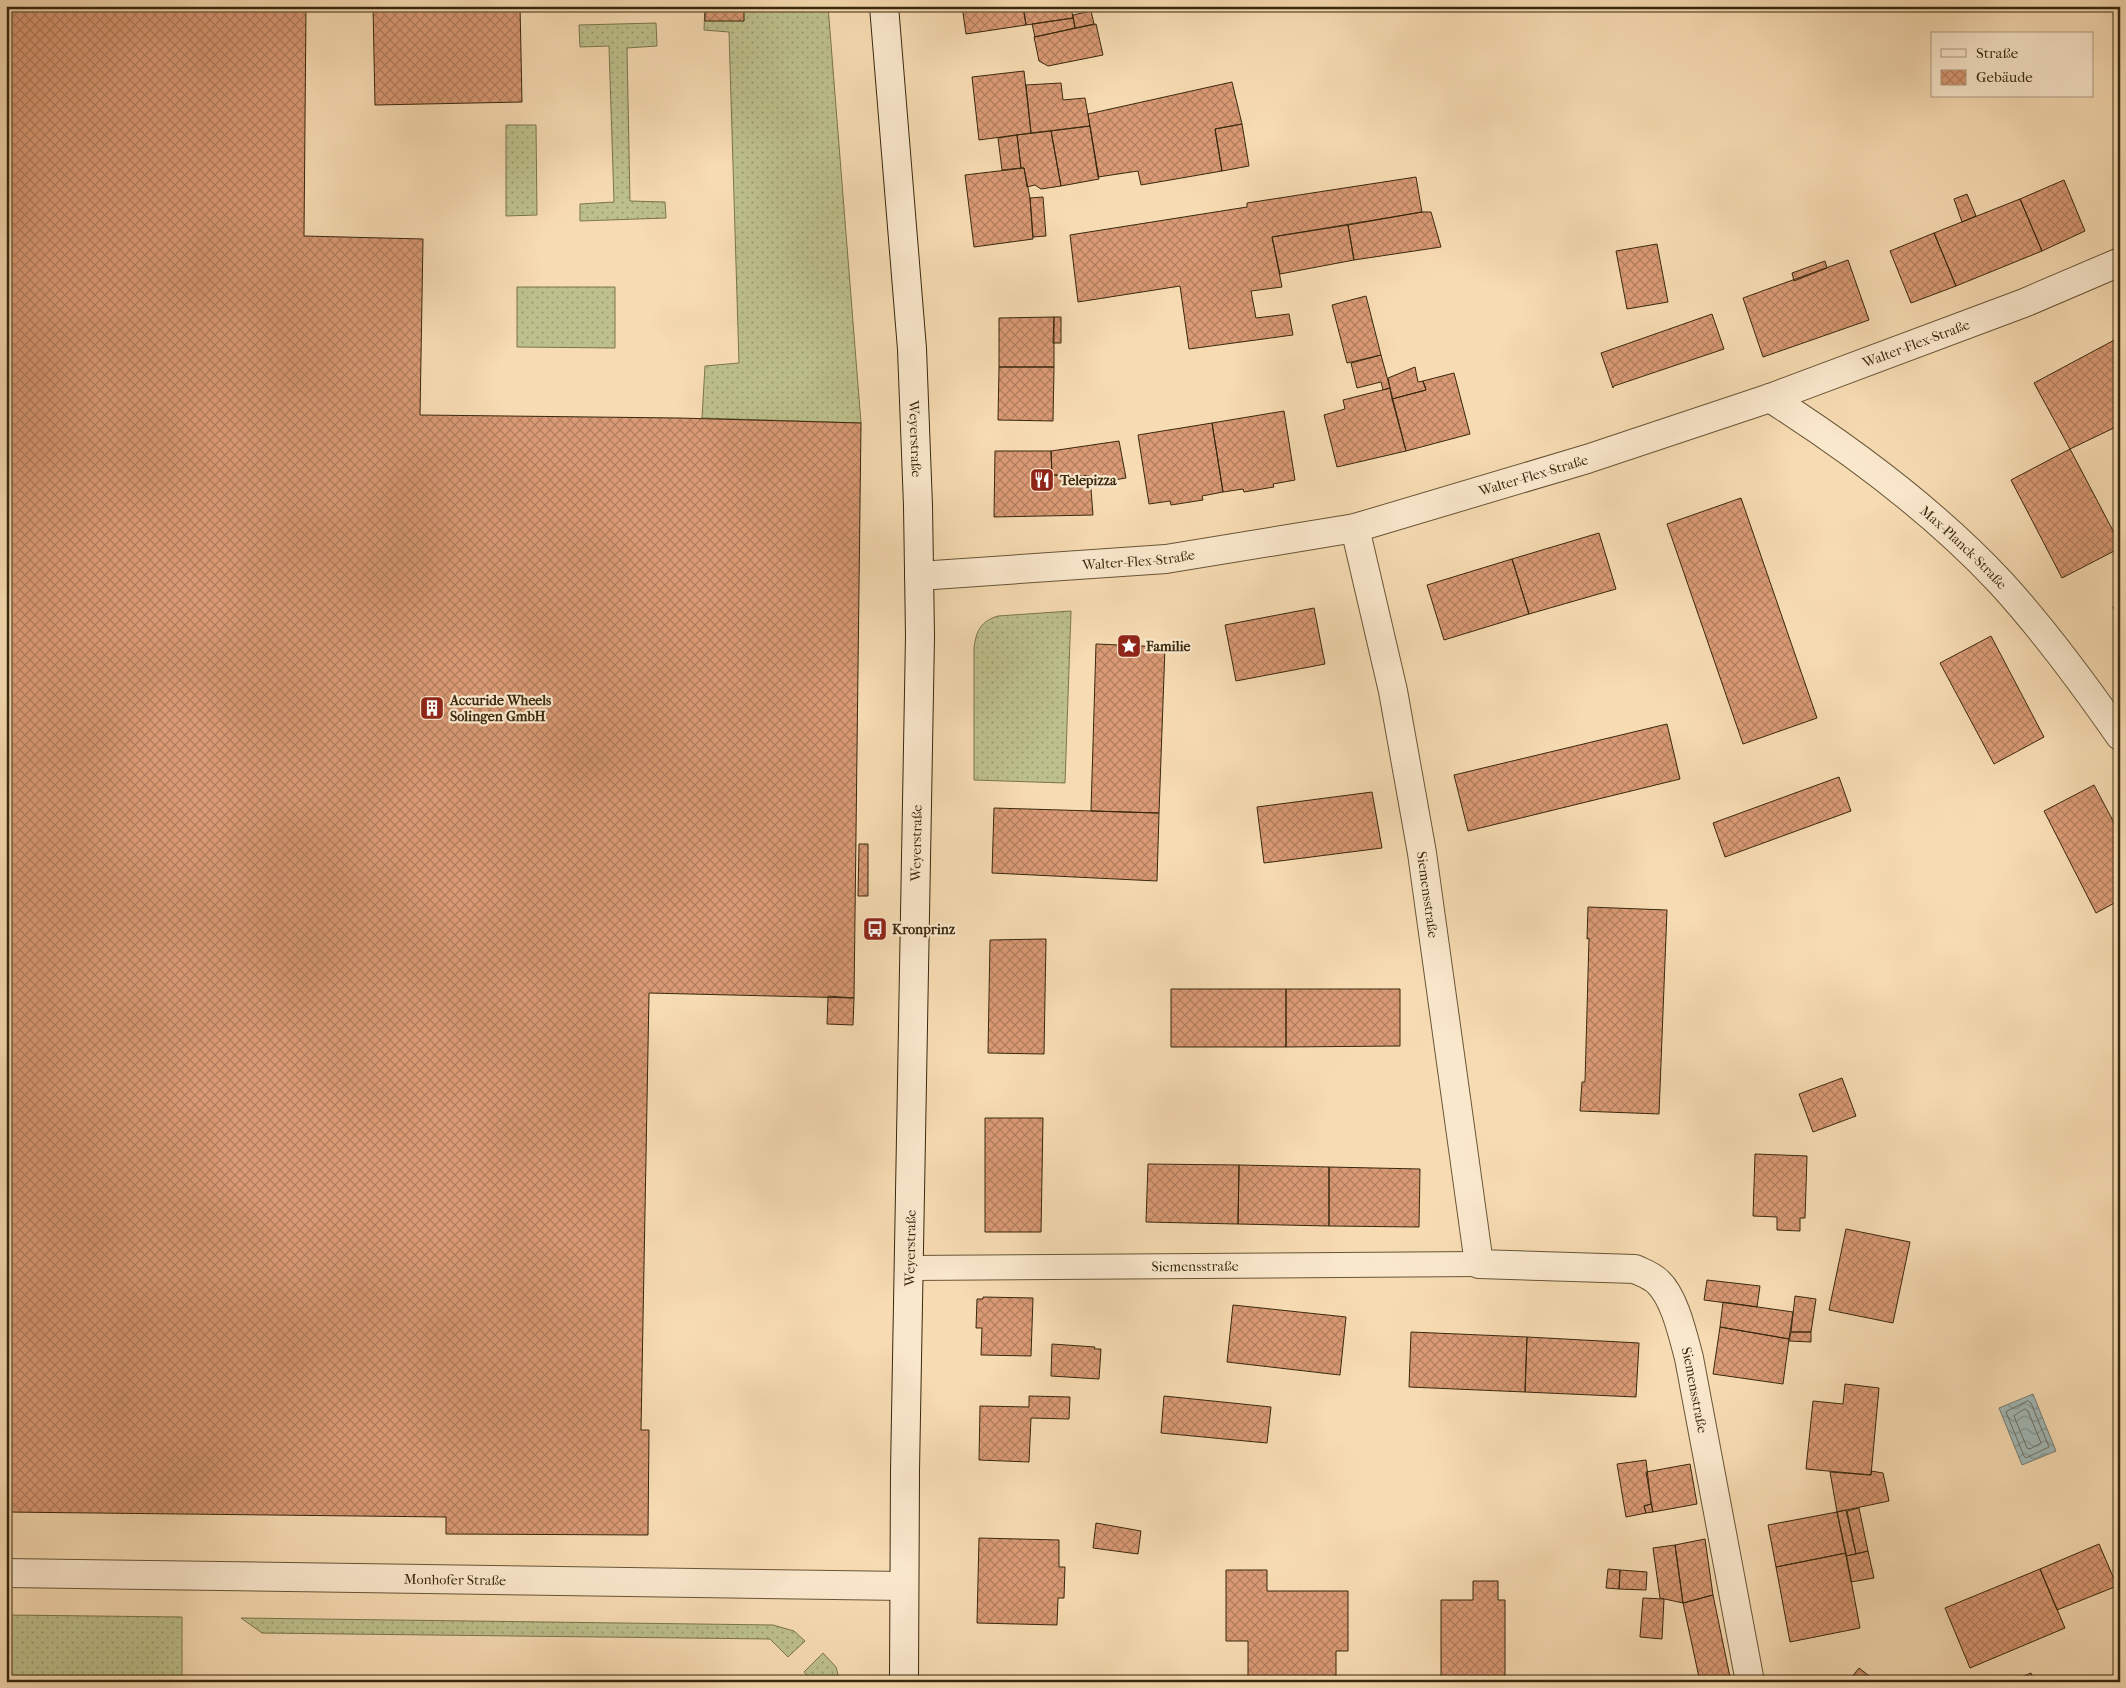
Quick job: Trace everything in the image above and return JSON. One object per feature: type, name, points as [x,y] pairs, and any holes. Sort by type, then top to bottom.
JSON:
[{"type":"street","name":"Weyerstraße","points":[[884,6],[912,349],[920,636],[904,1682]]},
{"type":"street","name":"Walter-Flex-Straße","points":[[919,576],[1166,560],[1355,528],[1577,462],[1770,398],[2024,303],[2120,262]]},
{"type":"street","name":"Max-Planck-Straße","points":[[1770,398],[1824,432],[1878,472],[1966,548],[2002,584],[2055,646],[2120,736]]},
{"type":"street","name":"Siemensstraße","points":[[1355,528],[1392,691],[1423,858],[1479,1264],[1634,1269],[1650,1276],[1660,1284],[1678,1320],[1689,1358],[1750,1682]]},
{"type":"street","name":"Monhofer Straße","points":[[6,1573],[904,1586]]},
{"type":"lane","name":"Siemensstraße","points":[[910,1268],[1479,1264]]},
{"type":"green space","points":[[577,6],[627,6],[627,9],[578,11]]},
{"type":"green space","points":[[705,6],[828,6],[861,423],[702,418],[705,366],[739,363],[729,32],[704,30]]},
{"type":"green space","points":[[656,23],[657,46],[627,48],[630,201],[665,202],[666,218],[580,221],[580,204],[614,202],[609,46],[580,47],[579,25]]},
{"type":"green space","points":[[506,125],[536,125],[537,215],[506,216]]},
{"type":"green space","points":[[517,287],[615,287],[615,348],[517,347]]},
{"type":"green space","points":[[1071,611],[1065,783],[974,780],[974,648],[980,628],[987,621],[998,616]]},
{"type":"green space","points":[[6,1615],[182,1617],[182,1682],[6,1682]]},
{"type":"green space","points":[[241,1618],[773,1625],[794,1631],[805,1641],[788,1657],[770,1639],[262,1633]]},
{"type":"green space","points":[[823,1653],[836,1667],[840,1682],[813,1682],[804,1672]]},
{"type":"water","points":[[2033,1394],[2056,1451],[2022,1465],[1999,1408]]},
{"type":"building","name":"Accuride Wheels Solingen GmbH","points":[[6,6],[306,6],[304,236],[423,239],[420,415],[678,418],[861,423],[854,998],[649,993],[641,1430],[649,1430],[648,1535],[446,1534],[446,1517],[6,1512]]},
{"type":"building","points":[[373,6],[520,6],[522,102],[375,105]]},
{"type":"building","points":[[705,6],[744,6],[744,21],[705,21]]},
{"type":"building","points":[[962,6],[1023,6],[1026,25],[966,34]]},
{"type":"building","points":[[1023,6],[1071,6],[1073,18],[1026,25]]},
{"type":"building","points":[[1091,11],[1094,24],[1075,28],[1073,15]]},
{"type":"building","points":[[1073,18],[1075,28],[1035,37],[1032,24]]},
{"type":"building","points":[[1096,24],[1103,55],[1048,66],[1039,61],[1034,37]]},
{"type":"building","points":[[1024,71],[1031,133],[979,140],[972,77]]},
{"type":"building","points":[[1232,82],[1242,124],[1215,129],[1222,171],[1141,185],[1138,171],[1098,177],[1088,114]]},
{"type":"building","points":[[1061,83],[1063,100],[1085,98],[1090,126],[1031,133],[1026,85]]},
{"type":"building","points":[[1242,124],[1249,166],[1222,171],[1215,129]]},
{"type":"building","points":[[1090,126],[1099,179],[1061,186],[1051,131]]},
{"type":"building","points":[[1051,131],[1061,186],[1041,189],[1035,185],[1027,187],[1024,168],[1021,168],[1017,135]]},
{"type":"building","points":[[1017,135],[1021,168],[1002,170],[998,138]]},
{"type":"building","points":[[1024,168],[1030,198],[1033,239],[974,247],[965,175]]},
{"type":"building","points":[[1416,177],[1422,212],[1272,237],[1282,287],[1251,291],[1256,318],[1289,314],[1293,335],[1189,349],[1180,286],[1078,302],[1070,235],[1247,207],[1247,203]]},
{"type":"building","points":[[2064,180],[2085,231],[2042,251],[2020,199]]},
{"type":"building","points":[[1967,194],[1976,216],[1962,222],[1954,199]]},
{"type":"building","points":[[1043,197],[1046,236],[1033,237],[1030,198]]},
{"type":"building","points":[[2020,199],[2042,251],[1956,286],[1934,233]]},
{"type":"building","points":[[1431,212],[1441,247],[1354,260],[1348,225]]},
{"type":"building","points":[[1348,225],[1354,260],[1280,274],[1272,237]]},
{"type":"building","points":[[1934,233],[1956,286],[1911,303],[1890,251]]},
{"type":"building","points":[[1657,244],[1668,302],[1627,309],[1616,251]]},
{"type":"building","points":[[1848,260],[1869,320],[1763,357],[1743,298]]},
{"type":"building","points":[[1825,261],[1827,268],[1794,281],[1792,273]]},
{"type":"building","points":[[1366,296],[1381,355],[1347,363],[1332,305]]},
{"type":"building","points":[[1712,314],[1724,349],[1614,386],[1613,388],[1601,353]]},
{"type":"building","points":[[1054,317],[1054,367],[999,367],[999,318]]},
{"type":"building","points":[[1054,317],[1061,317],[1061,343],[1053,343]]},
{"type":"building","points":[[2120,337],[2120,425],[2070,449],[2034,383]]},
{"type":"building","points":[[1381,355],[1390,388],[1383,390],[1381,382],[1357,388],[1351,363]]},
{"type":"building","points":[[999,367],[1054,367],[1053,421],[998,420]]},
{"type":"building","points":[[1415,367],[1418,382],[1423,381],[1426,390],[1392,399],[1388,378]]},
{"type":"building","points":[[1454,373],[1470,434],[1406,451],[1392,399],[1426,390],[1423,381]]},
{"type":"building","points":[[1390,388],[1406,451],[1337,467],[1324,415],[1345,409],[1343,400]]},
{"type":"building","points":[[1284,411],[1295,480],[1273,484],[1274,487],[1244,492],[1243,489],[1223,492],[1212,423]]},
{"type":"building","points":[[1212,423],[1223,492],[1202,496],[1203,500],[1171,505],[1170,501],[1149,504],[1138,435]]},
{"type":"building","points":[[1119,441],[1126,478],[1090,484],[1090,476],[1052,475],[1051,451]]},
{"type":"building","points":[[2070,449],[2120,544],[2120,548],[2062,578],[2011,480]]},
{"type":"building","name":"Telepizza","points":[[995,451],[1051,451],[1052,475],[1090,476],[1093,515],[994,517]]},
{"type":"building","points":[[1741,498],[1817,718],[1743,744],[1667,524]]},
{"type":"building","points":[[1599,533],[1616,589],[1529,614],[1512,559]]},
{"type":"building","points":[[1512,559],[1529,614],[1444,640],[1427,585]]},
{"type":"building","points":[[2120,603],[2120,621],[2113,607]]},
{"type":"building","points":[[1314,608],[1325,664],[1236,681],[1225,625]]},
{"type":"building","points":[[1991,636],[2044,737],[1994,764],[1940,663]]},
{"type":"building","points":[[1096,644],[1165,647],[1159,813],[1091,811]]},
{"type":"building","points":[[1667,724],[1680,779],[1468,831],[1454,775]]},
{"type":"building","points":[[1839,777],[1851,811],[1725,857],[1713,823]]},
{"type":"building","points":[[2094,785],[2120,834],[2120,900],[2096,913],[2044,811]]},
{"type":"building","points":[[1372,792],[1382,848],[1264,863],[1257,807]]},
{"type":"building","points":[[994,808],[1159,813],[1157,881],[992,873]]},
{"type":"building","points":[[859,844],[868,844],[868,896],[858,896]]},
{"type":"building","points":[[1588,907],[1667,910],[1659,1114],[1580,1111],[1582,1082],[1585,1082],[1589,938],[1587,939]]},
{"type":"building","points":[[1046,939],[1044,1054],[988,1053],[990,940]]},
{"type":"building","points":[[1171,989],[1286,989],[1286,1047],[1171,1047]]},
{"type":"building","points":[[1286,989],[1400,989],[1400,1046],[1286,1047]]},
{"type":"building","points":[[828,996],[854,998],[853,1025],[827,1024]]},
{"type":"building","points":[[1842,1078],[1856,1116],[1813,1132],[1799,1094]]},
{"type":"building","points":[[985,1118],[1043,1118],[1041,1232],[985,1232]]},
{"type":"building","points":[[1755,1154],[1807,1156],[1805,1218],[1800,1218],[1800,1231],[1777,1230],[1777,1217],[1753,1216]]},
{"type":"building","points":[[1148,1164],[1239,1165],[1238,1224],[1146,1222]]},
{"type":"building","points":[[1239,1165],[1329,1167],[1329,1226],[1238,1224]]},
{"type":"building","points":[[1329,1167],[1420,1169],[1419,1227],[1329,1226]]},
{"type":"building","points":[[1846,1229],[1910,1242],[1893,1323],[1829,1310]]},
{"type":"building","points":[[1707,1280],[1760,1286],[1757,1307],[1704,1300]]},
{"type":"building","points":[[1795,1296],[1816,1299],[1811,1332],[1791,1332]]},
{"type":"building","points":[[983,1297],[1033,1298],[1031,1356],[981,1355],[982,1328],[976,1328],[977,1299],[983,1299]]},
{"type":"building","points":[[1723,1302],[1793,1312],[1789,1339],[1720,1327]]},
{"type":"building","points":[[1233,1305],[1346,1317],[1340,1375],[1227,1362]]},
{"type":"building","points":[[1720,1327],[1789,1339],[1783,1384],[1713,1374]]},
{"type":"building","points":[[1411,1332],[1527,1337],[1525,1392],[1409,1387]]},
{"type":"building","points":[[1791,1332],[1811,1332],[1811,1342],[1789,1341]]},
{"type":"building","points":[[1527,1337],[1639,1343],[1636,1397],[1525,1392]]},
{"type":"building","points":[[1052,1344],[1101,1349],[1099,1379],[1051,1376]]},
{"type":"building","points":[[1845,1384],[1879,1388],[1871,1475],[1806,1469],[1813,1401],[1843,1404]]},
{"type":"building","points":[[1029,1396],[1070,1397],[1069,1419],[1031,1418],[1029,1462],[979,1460],[980,1406],[1029,1407]]},
{"type":"building","points":[[1164,1396],[1271,1407],[1267,1443],[1161,1433]]},
{"type":"building","points":[[1646,1460],[1651,1504],[1644,1506],[1646,1513],[1626,1517],[1617,1464]]},
{"type":"building","points":[[1690,1464],[1697,1504],[1653,1512],[1646,1472]]},
{"type":"building","points":[[1871,1471],[1883,1473],[1889,1501],[1837,1512],[1830,1472],[1871,1475]]},
{"type":"building","points":[[1651,1504],[1653,1512],[1646,1513],[1644,1506]]},
{"type":"building","points":[[1859,1508],[1868,1551],[1856,1554],[1847,1511]]},
{"type":"building","points":[[1846,1510],[1856,1554],[1846,1556],[1837,1512]]},
{"type":"building","points":[[1837,1512],[1846,1553],[1776,1567],[1768,1525]]},
{"type":"building","points":[[1096,1523],[1141,1531],[1138,1554],[1093,1548]]},
{"type":"building","points":[[979,1538],[1059,1540],[1059,1567],[1065,1567],[1064,1598],[1058,1598],[1057,1625],[977,1623]]},
{"type":"building","points":[[1705,1539],[1713,1595],[1683,1603],[1675,1545]]},
{"type":"building","points":[[2099,1544],[2117,1586],[2057,1610],[2040,1569]]},
{"type":"building","points":[[1675,1545],[1683,1603],[1660,1598],[1653,1548]]},
{"type":"building","points":[[1868,1551],[1874,1578],[1851,1582],[1846,1556]]},
{"type":"building","points":[[1846,1553],[1860,1628],[1790,1642],[1776,1567]]},
{"type":"building","points":[[1608,1569],[1620,1570],[1619,1589],[1606,1588]]},
{"type":"building","points":[[2040,1569],[2065,1628],[1970,1668],[1945,1608]]},
{"type":"building","points":[[1226,1570],[1267,1570],[1267,1591],[1348,1591],[1348,1651],[1336,1651],[1336,1682],[1248,1682],[1248,1641],[1226,1641]]},
{"type":"building","points":[[1620,1570],[1647,1572],[1646,1590],[1619,1589]]},
{"type":"building","points":[[1473,1581],[1498,1581],[1498,1600],[1505,1600],[1505,1682],[1441,1682],[1441,1600],[1473,1600]]},
{"type":"building","points":[[1713,1595],[1731,1682],[1700,1682],[1683,1603]]},
{"type":"building","points":[[1643,1598],[1664,1599],[1662,1639],[1640,1637]]},
{"type":"building","points":[[1859,1668],[1877,1682],[1848,1682]]},
{"type":"building","points":[[2031,1673],[2035,1682],[2010,1682]]},
{"type":"place","name":"Telepizza","points":[[1042,480]]},
{"type":"place","name":"Familie","points":[[1129,646]]},
{"type":"place","name":"Accuride Wheels Solingen GmbH","points":[[432,708]]},
{"type":"place","name":"Kronprinz","points":[[875,929]]}]
